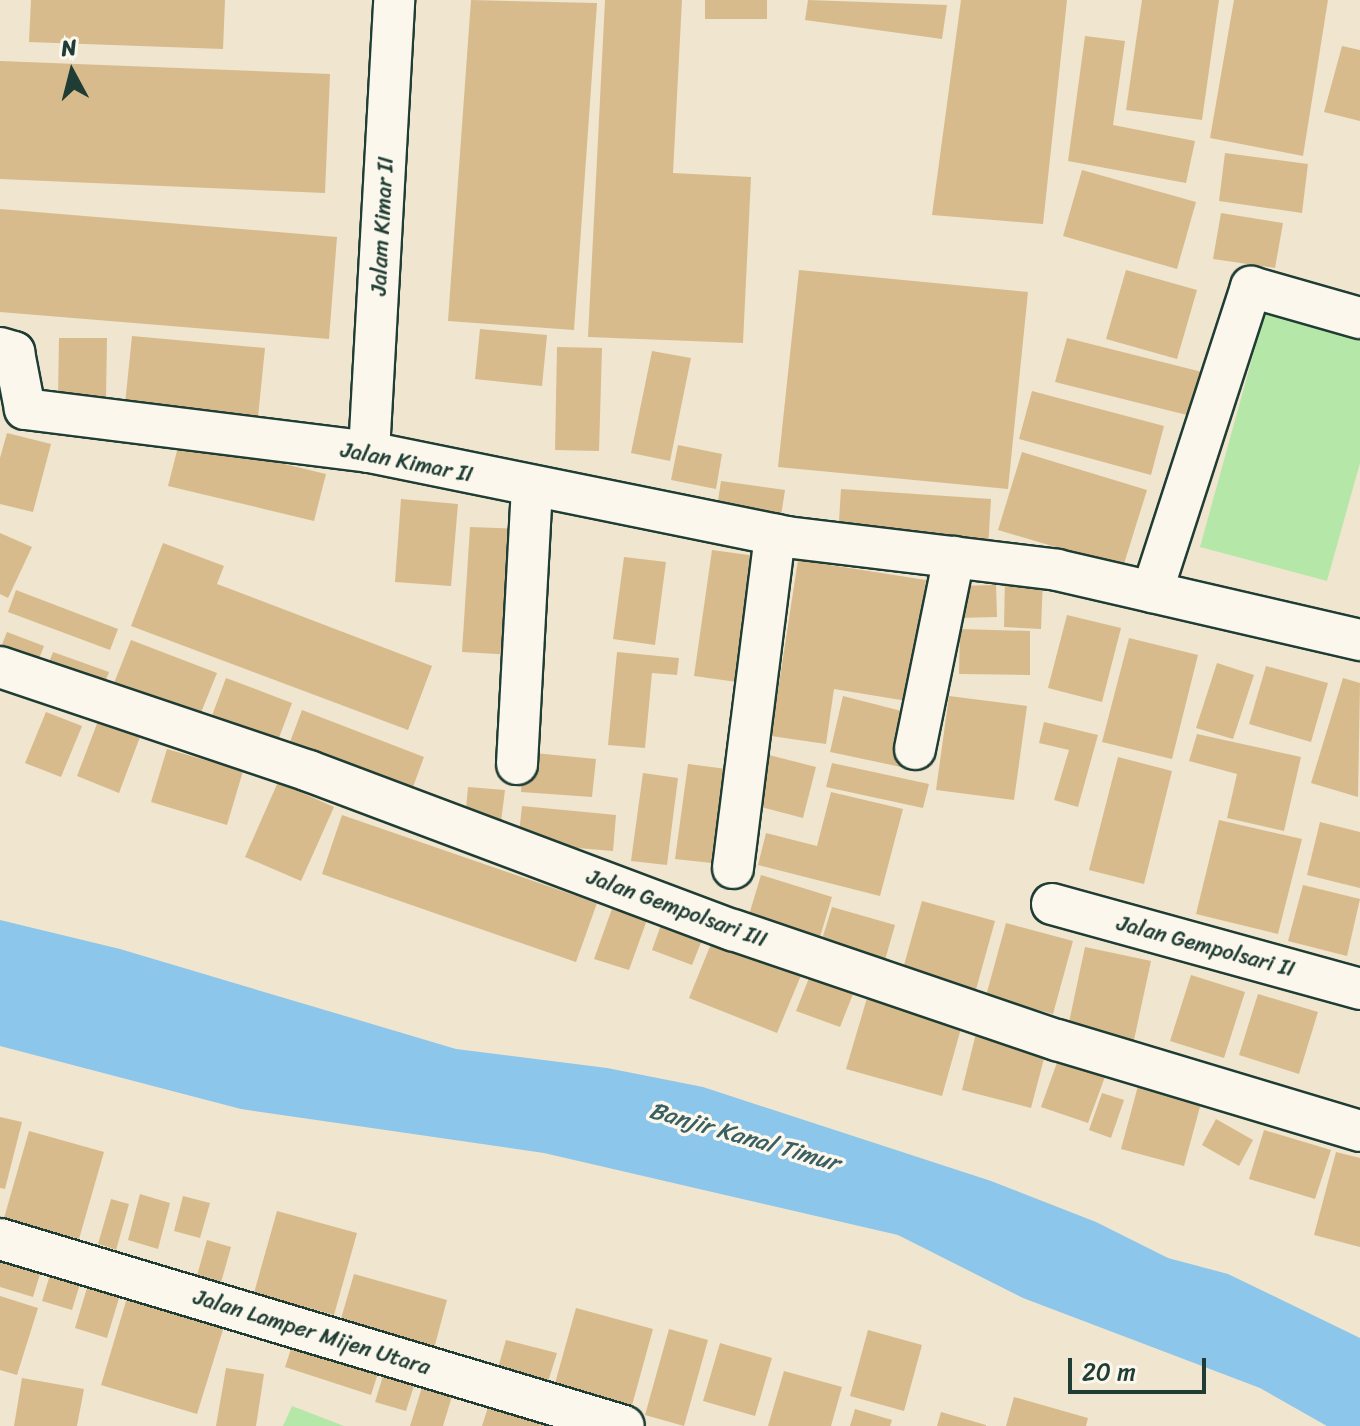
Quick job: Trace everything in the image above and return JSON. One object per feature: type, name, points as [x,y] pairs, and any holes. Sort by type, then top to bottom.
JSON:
[{"type":"street","name":"Jalam Kimar II","points":[[369,452],[394,0]]},
{"type":"street","points":[[1152,592],[1251,287],[1360,318]]},
{"type":"street","name":"Jalan Kimar II","points":[[0,348],[14,352],[25,409],[369,452],[780,536],[1057,570],[1360,640]]},
{"type":"street","points":[[517,764],[532,487]]},
{"type":"street","points":[[733,868],[780,536]]},
{"type":"street","points":[[915,749],[954,557]]},
{"type":"street","name":"Jalan Gempolsari III","points":[[0,667],[309,771],[748,935],[1057,1040],[1360,1131]]},
{"type":"street","name":"Jalan Gempolsari II","points":[[1052,904],[1360,989]]},
{"type":"street","name":"Jalan Lamper Mijen Utara","points":[[0,1239],[624,1426]]},
{"type":"green space","points":[[1266,308],[1360,333],[1360,463],[1327,581],[1200,547]]},
{"type":"green space","points":[[292,1406],[344,1426],[283,1426]]},
{"type":"water","name":"Banjir Kanal Timur","points":[[0,920],[120,949],[456,1049],[607,1068],[703,1087],[991,1181],[1096,1222],[1168,1258],[1228,1274],[1360,1338],[1360,1426],[1327,1426],[1260,1388],[1023,1298],[898,1235],[544,1153],[241,1109],[0,1046]]},
{"type":"building","points":[[31,0],[225,0],[223,49],[29,42]]},
{"type":"building","points":[[471,0],[597,3],[574,330],[448,321]]},
{"type":"building","points":[[605,0],[682,0],[673,173],[751,177],[743,343],[588,337]]},
{"type":"building","points":[[705,0],[767,0],[767,19],[705,19]]},
{"type":"building","points":[[808,0],[947,5],[942,39],[805,20]]},
{"type":"building","points":[[961,0],[1067,0],[1043,224],[932,215]]},
{"type":"building","points":[[1142,0],[1219,0],[1202,120],[1126,110]]},
{"type":"building","points":[[1234,0],[1328,0],[1303,156],[1210,138]]},
{"type":"building","points":[[1085,36],[1125,41],[1113,125],[1195,141],[1186,183],[1068,161]]},
{"type":"building","points":[[1342,46],[1360,50],[1360,121],[1324,112]]},
{"type":"building","points":[[0,61],[330,74],[325,193],[0,179]]},
{"type":"building","points":[[1225,153],[1308,164],[1302,213],[1219,201]]},
{"type":"building","points":[[1082,170],[1196,202],[1177,269],[1063,236]]},
{"type":"building","points":[[0,209],[337,237],[329,339],[0,312]]},
{"type":"building","points":[[1221,213],[1283,223],[1275,268],[1213,259]]},
{"type":"building","points":[[799,270],[1028,292],[1008,489],[778,467]]},
{"type":"building","points":[[1126,270],[1197,290],[1177,359],[1106,339]]},
{"type":"building","points":[[480,329],[547,335],[542,386],[475,379]]},
{"type":"building","points":[[132,336],[265,348],[258,417],[125,404]]},
{"type":"building","points":[[59,338],[107,338],[106,397],[58,397]]},
{"type":"building","points":[[1067,338],[1202,372],[1191,416],[1055,382]]},
{"type":"building","points":[[557,347],[602,348],[599,451],[555,450]]},
{"type":"building","points":[[652,351],[691,358],[670,461],[631,453]]},
{"type":"building","points":[[1032,391],[1164,426],[1151,475],[1019,439]]},
{"type":"building","points":[[7,433],[51,444],[33,512],[0,504],[0,458]]},
{"type":"building","points":[[180,439],[326,474],[314,521],[168,486]]},
{"type":"building","points":[[678,445],[722,454],[716,489],[671,480]]},
{"type":"building","points":[[1022,452],[1147,490],[1123,567],[998,530]]},
{"type":"building","points":[[721,481],[785,490],[779,529],[715,521]]},
{"type":"building","points":[[841,489],[991,499],[988,548],[838,537]]},
{"type":"building","points":[[401,499],[458,504],[451,586],[395,582]]},
{"type":"building","points":[[470,527],[523,529],[516,655],[462,652]]},
{"type":"building","points":[[0,533],[32,547],[8,598],[0,594]]},
{"type":"building","points":[[163,543],[224,566],[217,584],[432,666],[408,730],[131,626]]},
{"type":"building","points":[[712,550],[756,556],[737,682],[694,676]]},
{"type":"building","points":[[624,557],[666,562],[655,645],[613,639]]},
{"type":"building","points":[[798,560],[926,580],[907,701],[834,689],[826,744],[771,736]]},
{"type":"building","points":[[1005,576],[1043,578],[1041,629],[1004,627]]},
{"type":"building","points":[[996,585],[997,617],[957,618],[956,586]]},
{"type":"building","points":[[16,590],[118,629],[110,650],[8,612]]},
{"type":"building","points":[[1067,615],[1121,628],[1102,702],[1048,688]]},
{"type":"building","points":[[960,629],[1030,631],[1030,675],[959,674]]},
{"type":"building","points":[[7,632],[44,646],[38,661],[1,647]]},
{"type":"building","points":[[1129,638],[1198,655],[1172,759],[1102,742]]},
{"type":"building","points":[[131,640],[217,673],[200,715],[114,683]]},
{"type":"building","points":[[53,652],[109,672],[104,685],[48,665]]},
{"type":"building","points":[[617,652],[679,658],[677,675],[652,673],[645,748],[608,745]]},
{"type":"building","points":[[1217,663],[1254,675],[1233,739],[1196,728]]},
{"type":"building","points":[[1266,666],[1328,683],[1311,742],[1249,724]]},
{"type":"building","points":[[226,678],[292,703],[276,746],[210,721]]},
{"type":"building","points":[[1343,678],[1360,683],[1358,797],[1311,783]]},
{"type":"building","points":[[843,696],[917,715],[906,768],[830,752]]},
{"type":"building","points":[[949,696],[1027,706],[1014,800],[936,790]]},
{"type":"building","points":[[302,710],[424,757],[413,787],[290,742]]},
{"type":"building","points":[[46,712],[82,726],[61,777],[25,763]]},
{"type":"building","points":[[98,721],[140,737],[119,793],[77,776]]},
{"type":"building","points":[[1044,722],[1098,735],[1078,807],[1054,800],[1069,750],[1039,743]]},
{"type":"building","points":[[1197,734],[1301,757],[1284,831],[1227,818],[1237,774],[1189,761]]},
{"type":"building","points":[[167,749],[243,771],[227,825],[151,802]]},
{"type":"building","points":[[524,752],[596,759],[592,797],[521,792]]},
{"type":"building","points":[[769,755],[816,767],[803,818],[757,806]]},
{"type":"building","points":[[1118,757],[1172,771],[1144,884],[1089,870]]},
{"type":"building","points":[[832,763],[929,784],[923,808],[826,787]]},
{"type":"building","points":[[688,764],[742,771],[730,865],[675,859]]},
{"type":"building","points":[[643,773],[678,778],[667,865],[631,861]]},
{"type":"building","points":[[278,782],[334,807],[301,881],[245,857]]},
{"type":"building","points":[[468,787],[505,790],[501,822],[465,819]]},
{"type":"building","points":[[831,792],[903,809],[880,896],[758,865],[766,833],[817,846]]},
{"type":"building","points":[[522,806],[616,815],[613,851],[518,843]]},
{"type":"building","points":[[342,815],[597,903],[576,962],[322,874]]},
{"type":"building","points":[[1219,820],[1302,839],[1278,934],[1196,914]]},
{"type":"building","points":[[1320,822],[1360,832],[1360,888],[1307,875]]},
{"type":"building","points":[[761,875],[832,897],[817,947],[746,925]]},
{"type":"building","points":[[1303,885],[1360,899],[1347,956],[1288,941]]},
{"type":"building","points":[[922,901],[995,921],[975,993],[902,972]]},
{"type":"building","points":[[613,906],[648,917],[629,970],[594,959]]},
{"type":"building","points":[[832,907],[895,925],[883,967],[819,949]]},
{"type":"building","points":[[1006,923],[1073,941],[1053,1014],[986,996]]},
{"type":"building","points":[[661,925],[702,940],[692,965],[652,950]]},
{"type":"building","points":[[713,939],[802,973],[777,1033],[689,998]]},
{"type":"building","points":[[1085,947],[1151,961],[1134,1040],[1068,1027]]},
{"type":"building","points":[[811,973],[855,989],[840,1027],[796,1011]]},
{"type":"building","points":[[1191,975],[1245,992],[1224,1058],[1170,1041]]},
{"type":"building","points":[[1258,994],[1318,1012],[1299,1074],[1239,1055]]},
{"type":"building","points":[[867,998],[962,1025],[942,1096],[846,1069]]},
{"type":"building","points":[[976,1033],[1046,1051],[1031,1108],[962,1090]]},
{"type":"building","points":[[1059,1057],[1106,1074],[1088,1123],[1041,1107]]},
{"type":"building","points":[[1138,1086],[1201,1103],[1184,1166],[1121,1149]]},
{"type":"building","points":[[1102,1093],[1124,1100],[1111,1138],[1089,1130]]},
{"type":"building","points":[[0,1117],[22,1122],[5,1189],[0,1188]]},
{"type":"building","points":[[1216,1119],[1253,1140],[1239,1166],[1202,1145]]},
{"type":"building","points":[[1264,1130],[1331,1150],[1315,1199],[1249,1179]]},
{"type":"building","points":[[29,1131],[104,1152],[79,1239],[4,1218]]},
{"type":"building","points":[[1336,1152],[1360,1158],[1360,1247],[1314,1235]]},
{"type":"building","points":[[140,1194],[170,1203],[158,1249],[128,1240]]},
{"type":"building","points":[[183,1196],[210,1203],[200,1238],[174,1231]]},
{"type":"building","points":[[111,1199],[129,1204],[116,1250],[98,1244]]},
{"type":"building","points":[[277,1211],[357,1233],[334,1315],[254,1293]]},
{"type":"building","points":[[207,1240],[231,1247],[220,1286],[196,1279]]},
{"type":"building","points":[[0,1251],[43,1264],[33,1297],[0,1287]]},
{"type":"building","points":[[53,1265],[83,1274],[72,1310],[42,1301]]},
{"type":"building","points":[[354,1274],[447,1300],[432,1356],[338,1329]]},
{"type":"building","points":[[90,1278],[122,1288],[107,1338],[75,1328]]},
{"type":"building","points":[[129,1291],[226,1320],[197,1414],[101,1385]]},
{"type":"building","points":[[0,1296],[38,1308],[17,1375],[0,1370]]},
{"type":"building","points":[[576,1308],[653,1329],[631,1409],[554,1387]]},
{"type":"building","points":[[669,1329],[708,1340],[684,1426],[645,1415]]},
{"type":"building","points":[[868,1330],[922,1345],[904,1411],[850,1396]]},
{"type":"building","points":[[294,1340],[380,1367],[371,1395],[285,1367]]},
{"type":"building","points":[[506,1340],[557,1353],[547,1385],[497,1371]]},
{"type":"building","points":[[720,1343],[772,1358],[755,1416],[703,1401]]},
{"type":"building","points":[[387,1363],[418,1373],[406,1411],[375,1402]]},
{"type":"building","points":[[226,1368],[264,1374],[256,1426],[216,1426]]},
{"type":"building","points":[[784,1371],[842,1387],[831,1426],[768,1426]]},
{"type":"building","points":[[22,1378],[84,1389],[77,1426],[14,1426]]},
{"type":"building","points":[[423,1384],[453,1393],[443,1426],[410,1426]]},
{"type":"building","points":[[1014,1397],[1088,1418],[1086,1426],[1006,1426]]},
{"type":"building","points":[[490,1401],[553,1419],[551,1426],[482,1426]]},
{"type":"building","points":[[855,1409],[892,1420],[890,1426],[850,1426]]},
{"type":"building","points":[[941,1412],[986,1425],[986,1426],[937,1426]]}]
